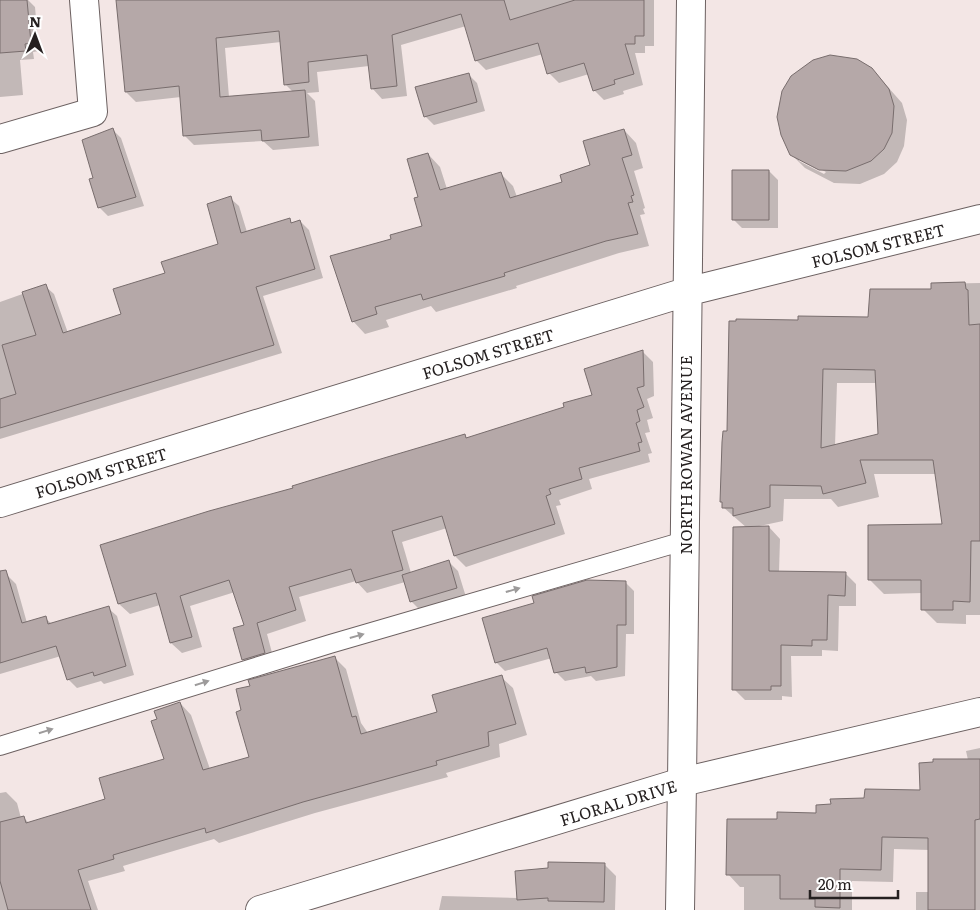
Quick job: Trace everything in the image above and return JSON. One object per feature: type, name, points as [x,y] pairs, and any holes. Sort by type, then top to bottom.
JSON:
[{"type":"street","points":[[0,140],[92,112],[84,0]]},
{"type":"street","name":"NORTH ROWAN AVENUE","points":[[680,910],[690,0]]},
{"type":"street","name":"FOLSOM STREET","points":[[0,504],[686,292],[980,219]]},
{"type":"street","name":"FLORAL DRIVE","points":[[260,910],[682,782],[980,712]]},
{"type":"lane","points":[[0,746],[312,650],[684,541]]},
{"type":"building","points":[[0,0],[27,0],[31,43],[25,44],[26,51],[0,53]]},
{"type":"building","points":[[116,0],[504,0],[510,20],[575,0],[644,0],[644,36],[635,36],[635,44],[625,44],[634,74],[614,80],[615,84],[593,91],[584,63],[547,74],[538,43],[475,61],[461,14],[392,35],[397,86],[371,89],[367,55],[308,62],[309,82],[284,85],[279,31],[216,38],[220,97],[305,90],[309,137],[262,141],[261,130],[183,136],[179,86],[125,92]]},
{"type":"building","points":[[830,55],[857,59],[872,68],[889,89],[894,106],[892,133],[884,149],[871,161],[846,171],[819,170],[790,155],[781,135],[777,117],[782,91],[791,76],[813,60]]},
{"type":"building","points":[[469,73],[477,102],[424,117],[415,87]]},
{"type":"building","points":[[113,128],[136,197],[98,208],[89,179],[93,178],[82,140]]},
{"type":"building","points":[[624,129],[632,155],[622,158],[634,195],[631,196],[633,202],[628,203],[638,234],[606,241],[504,273],[505,276],[423,300],[421,294],[375,307],[377,314],[352,322],[330,256],[391,239],[390,235],[422,226],[414,198],[418,197],[407,159],[428,153],[440,190],[501,172],[510,198],[562,182],[560,175],[590,165],[583,141]]},
{"type":"building","points":[[732,170],[769,170],[769,220],[732,220]]},
{"type":"building","points":[[231,196],[241,233],[290,218],[291,223],[300,220],[315,269],[256,287],[274,345],[0,428],[0,399],[16,394],[2,345],[36,335],[22,292],[46,284],[63,333],[121,314],[113,289],[165,273],[161,262],[218,244],[207,204]]},
{"type":"building","points":[[965,282],[966,289],[968,290],[969,325],[980,324],[980,541],[971,541],[970,602],[953,601],[953,610],[921,610],[921,580],[868,580],[868,525],[942,524],[933,460],[860,460],[866,483],[823,494],[821,486],[770,485],[770,507],[733,516],[733,508],[722,508],[722,502],[720,502],[723,431],[727,431],[729,321],[736,321],[736,319],[798,320],[798,316],[868,317],[870,289],[931,289],[931,283]],"holes":[[[823,369],[875,370],[878,434],[821,448]]]},
{"type":"building","points":[[643,350],[644,386],[637,388],[644,407],[637,410],[640,421],[636,423],[642,442],[638,443],[640,451],[579,468],[582,479],[549,489],[551,494],[546,496],[555,524],[454,556],[442,516],[392,531],[403,570],[356,583],[351,569],[289,587],[296,610],[257,623],[265,653],[242,660],[233,628],[244,625],[229,580],[180,596],[192,637],[170,643],[156,593],[118,604],[100,545],[209,511],[293,488],[292,486],[384,458],[465,434],[466,438],[564,407],[563,403],[592,395],[584,369]]},
{"type":"building","points":[[769,526],[769,571],[846,572],[845,596],[828,595],[827,640],[812,640],[812,646],[781,645],[781,686],[771,686],[771,690],[732,690],[733,527]]},
{"type":"building","points":[[449,560],[457,588],[410,602],[402,575]]},
{"type":"building","points":[[6,570],[22,623],[46,616],[48,624],[109,606],[126,666],[94,676],[93,672],[67,680],[56,646],[0,663],[0,571]]},
{"type":"building","points":[[587,580],[626,581],[626,625],[617,625],[617,667],[586,673],[585,667],[554,673],[547,648],[495,663],[482,618],[534,603],[532,596]]},
{"type":"building","points":[[335,656],[352,717],[356,716],[361,734],[437,712],[432,695],[502,675],[516,724],[488,732],[489,746],[436,761],[437,765],[303,802],[206,833],[205,828],[113,855],[114,859],[78,870],[91,910],[8,910],[0,881],[0,822],[24,816],[26,823],[105,799],[99,778],[164,759],[151,721],[157,719],[154,711],[180,702],[203,770],[249,757],[236,712],[241,710],[236,689],[250,686],[248,680]]},
{"type":"building","points":[[933,759],[980,759],[980,819],[975,820],[975,910],[928,910],[928,838],[882,837],[881,870],[840,869],[840,908],[815,907],[815,899],[780,899],[780,875],[726,875],[727,819],[777,819],[777,812],[816,813],[816,805],[831,804],[830,799],[864,798],[865,789],[920,790],[919,763],[933,762]]},
{"type":"building","points":[[548,862],[605,863],[604,902],[548,901],[548,898],[517,900],[515,871],[548,868]]}]
